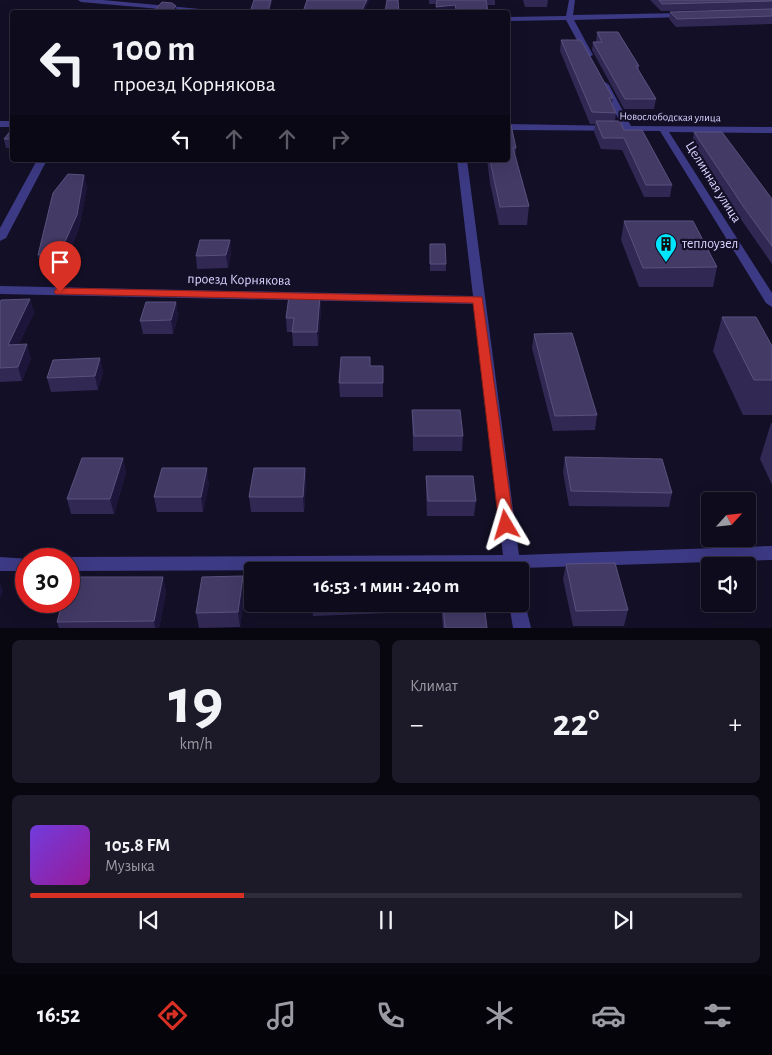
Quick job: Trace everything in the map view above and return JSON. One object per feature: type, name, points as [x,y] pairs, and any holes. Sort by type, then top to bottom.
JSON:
[{"type":"street","points":[[81,0],[187,10]]},
{"type":"street","points":[[138,10],[142,6],[166,0]]},
{"type":"street","points":[[572,0],[568,18],[591,60]]},
{"type":"street","points":[[510,19],[694,15]]},
{"type":"street","points":[[600,77],[628,128]]},
{"type":"street","name":"Новослободская улица","points":[[510,127],[772,130]]},
{"type":"street","name":"Целинная улица","points":[[662,128],[772,303]]},
{"type":"street","points":[[0,238],[41,162]]},
{"type":"street","points":[[462,162],[511,562]]},
{"type":"street","name":"проезд Корнякова","points":[[0,290],[478,300]]},
{"type":"street","points":[[529,566],[772,553]]},
{"type":"street","points":[[0,564],[15,564]]},
{"type":"street","points":[[80,564],[244,565]]},
{"type":"street","points":[[519,612],[522,628]]},
{"type":"building","points":[[254,0],[271,0],[268,10],[251,10]]},
{"type":"building","points":[[307,0],[367,0],[362,10],[304,10]]},
{"type":"building","points":[[387,0],[398,0],[399,10],[385,10]]},
{"type":"building","points":[[437,0],[486,0],[488,10],[456,10],[455,5],[436,7]]},
{"type":"building","points":[[659,0],[772,0],[772,1],[662,4]]},
{"type":"building","points":[[162,2],[172,3],[176,6],[173,10],[155,10]]},
{"type":"building","points":[[772,9],[772,16],[677,19],[670,12]]},
{"type":"building","points":[[597,32],[618,32],[656,99],[625,99],[593,42],[602,42]]},
{"type":"building","points":[[561,40],[581,40],[613,98],[609,98],[616,113],[592,112]]},
{"type":"building","points":[[596,121],[620,121],[624,130],[642,130],[672,185],[646,185],[624,138],[603,138]]},
{"type":"building","points":[[511,125],[516,148],[513,148],[529,206],[500,207],[490,162],[510,162]]},
{"type":"building","points":[[10,132],[10,139],[4,139]]},
{"type":"building","points":[[694,132],[722,132],[772,199],[772,246],[743,206]]},
{"type":"building","points":[[68,174],[84,175],[77,215],[59,255],[38,255],[53,193]]},
{"type":"building","points":[[624,221],[693,221],[717,267],[643,268]]},
{"type":"building","points":[[200,240],[230,240],[226,255],[196,256]]},
{"type":"building","points":[[430,244],[445,244],[446,264],[430,264]]},
{"type":"building","points":[[289,296],[320,296],[317,332],[292,332],[294,318],[286,318]]},
{"type":"building","points":[[30,299],[8,345],[27,344],[18,367],[0,368],[0,302],[1,300]]},
{"type":"building","points":[[146,302],[176,302],[171,320],[140,321]]},
{"type":"building","points":[[722,317],[756,317],[772,346],[772,380],[754,380]]},
{"type":"building","points":[[572,333],[597,415],[555,416],[534,334]]},
{"type":"building","points":[[341,357],[370,357],[370,366],[383,366],[383,383],[339,383]]},
{"type":"building","points":[[100,358],[95,376],[47,378],[53,360]]},
{"type":"building","points":[[412,410],[460,410],[463,436],[414,436]]},
{"type":"building","points":[[565,457],[662,459],[672,493],[571,491]]},
{"type":"building","points":[[82,458],[123,458],[110,499],[67,499]]},
{"type":"building","points":[[162,468],[207,468],[201,497],[154,497]]},
{"type":"building","points":[[254,468],[305,468],[303,497],[249,497]]},
{"type":"building","points":[[426,476],[473,476],[476,501],[428,501]]},
{"type":"building","points":[[615,563],[628,610],[576,611],[566,564]]},
{"type":"building","points":[[243,576],[238,612],[196,613],[202,577]]},
{"type":"building","points":[[80,577],[163,577],[154,621],[57,622],[60,613],[80,613]]},
{"type":"building","points":[[444,612],[485,612],[487,628],[445,628]]},
{"type":"place","name":"теплоузел","points":[[666,263]]},
{"type":"route","points":[[60,292],[478,300],[506,525]]}]
